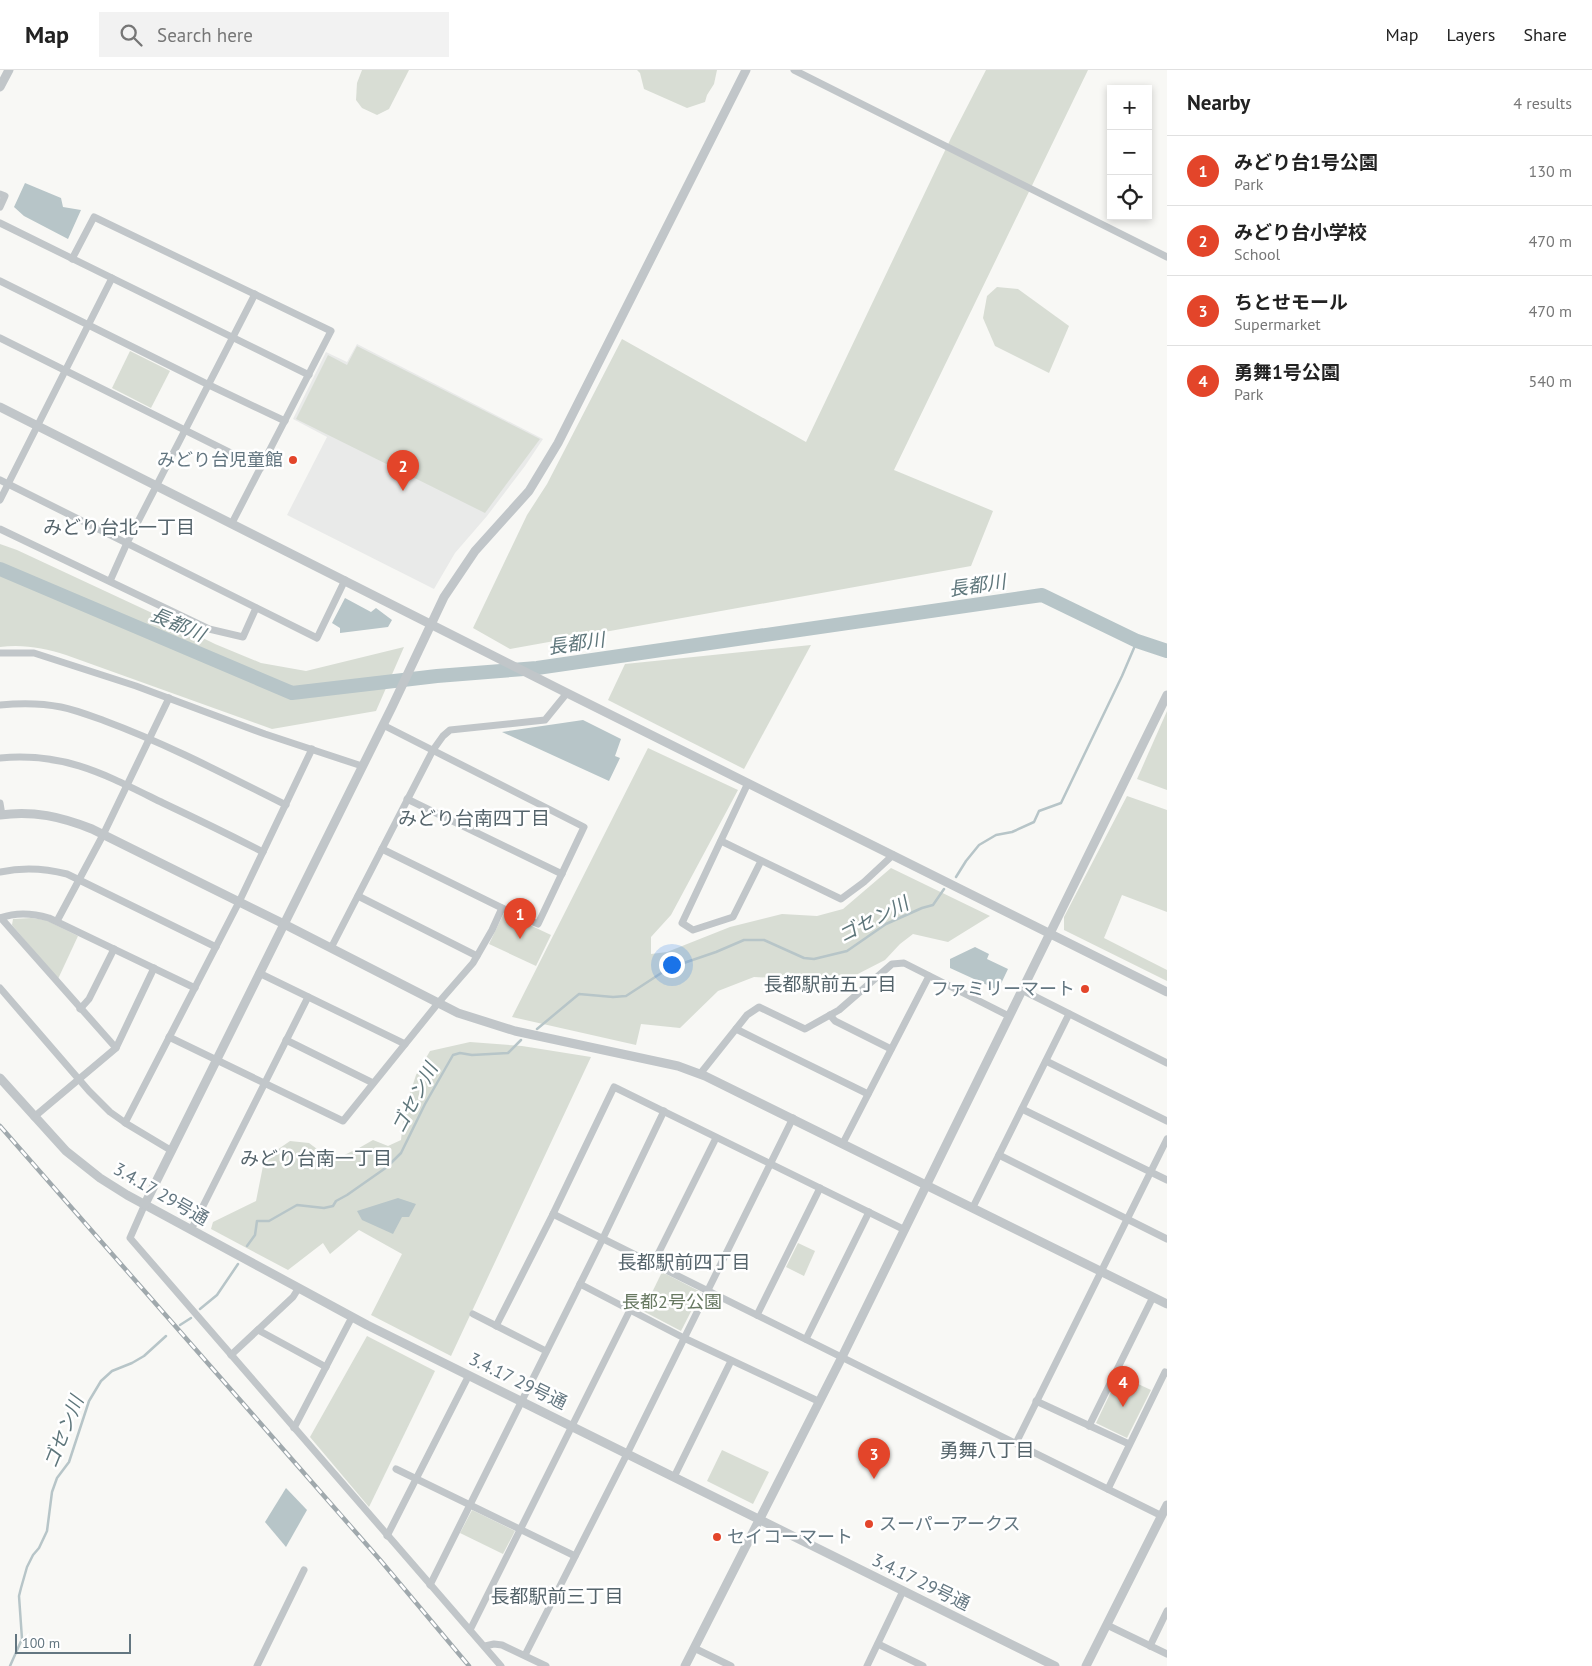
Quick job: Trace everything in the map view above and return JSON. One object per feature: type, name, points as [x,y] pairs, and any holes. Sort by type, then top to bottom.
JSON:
[{"type":"street","points":[[0,87],[9,70]]},
{"type":"street","points":[[501,1666],[130,1238],[216,1060],[392,707],[444,597],[475,551],[529,491],[558,443],[746,70]]},
{"type":"street","points":[[794,70],[1167,257]]},
{"type":"street","points":[[0,194],[5,196],[0,207]]},
{"type":"street","points":[[72,258],[94,217],[331,331],[232,523]]},
{"type":"street","points":[[0,223],[309,375]]},
{"type":"street","points":[[0,500],[112,278]]},
{"type":"street","points":[[0,281],[208,385],[285,420]]},
{"type":"street","points":[[110,582],[127,543],[255,294]]},
{"type":"street","points":[[0,338],[261,468]]},
{"type":"street","points":[[0,407],[510,663],[567,694],[893,854],[1167,992]]},
{"type":"street","points":[[0,480],[317,638],[344,580]]},
{"type":"street","points":[[0,529],[209,629],[243,637],[256,608]]},
{"type":"street","points":[[0,653],[34,653],[362,766]]},
{"type":"street","points":[[331,948],[433,750],[443,736],[450,730],[545,720],[567,694]]},
{"type":"street","points":[[685,1666],[842,1357],[1167,695]]},
{"type":"street","points":[[57,921],[103,835],[169,698]]},
{"type":"street","points":[[0,705],[36,704],[66,708],[95,717],[150,738],[286,804]]},
{"type":"street","points":[[382,725],[584,827],[538,924],[382,849]]},
{"type":"street","points":[[125,1123],[239,902],[312,750]]},
{"type":"street","points":[[0,758],[47,758],[98,772],[263,852]]},
{"type":"street","points":[[748,783],[682,923],[693,930],[733,917],[761,861]]},
{"type":"street","points":[[407,800],[562,874]]},
{"type":"street","points":[[0,803],[1,815],[24,813],[48,816],[72,822],[103,835],[284,924],[458,1013],[515,1031],[678,1066],[700,1074],[1167,1304]]},
{"type":"street","points":[[721,841],[841,899],[864,882],[893,854]]},
{"type":"street","points":[[0,872],[32,868],[67,874],[216,947]]},
{"type":"street","points":[[358,896],[477,956]]},
{"type":"street","points":[[169,1037],[342,1121],[439,1002],[460,980],[477,956],[502,908]]},
{"type":"street","points":[[116,1048],[0,918],[16,914],[32,914],[49,918],[195,988]]},
{"type":"street","points":[[80,1009],[89,999],[114,948]]},
{"type":"street","points":[[700,1074],[747,1015],[759,1007],[804,1029],[846,1004],[892,964],[904,963],[1009,1016]]},
{"type":"street","points":[[34,1117],[116,1048],[154,968]]},
{"type":"street","points":[[259,973],[405,1044]]},
{"type":"street","points":[[843,1143],[929,976]]},
{"type":"street","points":[[0,988],[110,1112],[172,1151]]},
{"type":"street","points":[[1022,990],[1167,1063]]},
{"type":"street","points":[[192,1230],[308,997]]},
{"type":"street","points":[[973,1207],[1069,1014]]},
{"type":"street","points":[[830,1015],[835,1021],[891,1049]]},
{"type":"street","points":[[736,1029],[868,1094]]},
{"type":"street","points":[[286,1040],[374,1083]]},
{"type":"street","points":[[1046,1061],[1167,1121]]},
{"type":"street","name":"3.4.17 29号通","points":[[0,1078],[54,1140],[89,1170],[145,1204],[352,1317],[1055,1666]]},
{"type":"street","points":[[496,1326],[553,1214],[614,1087],[904,1229]]},
{"type":"street","points":[[1022,1109],[1167,1180]]},
{"type":"street","points":[[430,1585],[603,1238],[664,1111]]},
{"type":"street","points":[[525,1655],[627,1454],[792,1118]]},
{"type":"street","points":[[653,1264],[716,1138]]},
{"type":"street","points":[[1016,1443],[1167,1139]]},
{"type":"street","points":[[999,1155],[1167,1239]]},
{"type":"street","points":[[757,1315],[820,1188]]},
{"type":"street","points":[[806,1339],[869,1212]]},
{"type":"street","points":[[553,1214],[1162,1516]]},
{"type":"street","points":[[580,1284],[684,1338],[818,1401]]},
{"type":"street","points":[[231,1355],[293,1297],[298,1289]]},
{"type":"street","points":[[1089,1426],[1153,1297]]},
{"type":"street","points":[[470,1630],[630,1310]]},
{"type":"street","points":[[473,1314],[546,1351]]},
{"type":"street","points":[[294,1428],[352,1317]]},
{"type":"street","points":[[258,1330],[326,1367]]},
{"type":"street","points":[[674,1477],[732,1361]]},
{"type":"street","points":[[1108,1489],[1164,1372],[1167,1372]]},
{"type":"street","points":[[387,1536],[469,1375]]},
{"type":"street","points":[[1036,1401],[1130,1444]]},
{"type":"street","points":[[396,1469],[575,1556]]},
{"type":"street","points":[[1086,1666],[1167,1505]]},
{"type":"street","points":[[257,1666],[304,1570]]},
{"type":"street","points":[[867,1666],[903,1591]]},
{"type":"street","points":[[1150,1646],[1167,1611]]},
{"type":"street","points":[[1107,1625],[1167,1654]]},
{"type":"street","points":[[878,1644],[923,1666]]},
{"type":"street","points":[[485,1646],[502,1645],[546,1666]]},
{"type":"street","points":[[694,1648],[731,1666]]},
{"type":"shaded area","points":[[25,183],[61,198],[63,207],[81,210],[68,239],[24,216],[14,207]]},
{"type":"shaded area","points":[[357,344],[543,439],[487,516],[455,553],[434,589],[287,515],[327,437],[293,419],[326,352],[347,362]]},
{"type":"shaded area","points":[[345,598],[371,612],[376,608],[392,620],[388,627],[340,633],[340,628],[332,623]]},
{"type":"shaded area","points":[[583,720],[621,739],[615,756],[620,758],[609,781],[502,732]]},
{"type":"shaded area","points":[[975,947],[989,954],[987,959],[1008,969],[998,990],[950,968],[950,959]]},
{"type":"shaded area","points":[[398,1198],[416,1204],[409,1217],[402,1217],[393,1234],[362,1220],[357,1211]]},
{"type":"shaded area","points":[[286,1488],[307,1510],[286,1547],[265,1522]]},
{"type":"green space","points":[[362,70],[409,70],[389,109],[377,115],[362,108],[356,100],[357,83]]},
{"type":"green space","points":[[637,70],[717,70],[714,84],[705,102],[687,108],[644,89],[640,73]]},
{"type":"green space","points":[[986,70],[1088,70],[894,470],[993,511],[971,566],[510,649],[473,628],[527,515],[547,484],[622,339],[806,442],[951,138]]},
{"type":"green space","points":[[997,287],[1018,289],[1069,326],[1049,373],[995,346],[983,318],[987,296]]},
{"type":"green space","points":[[357,346],[540,439],[485,513],[296,419],[328,355],[347,365]]},
{"type":"green space","points":[[130,351],[170,371],[151,408],[112,388]]},
{"type":"green space","points":[[0,544],[17,550],[215,644],[261,663],[306,671],[404,647],[376,711],[272,729],[66,655],[25,646],[0,647]]},
{"type":"green space","points":[[811,645],[744,769],[608,700],[625,664]]},
{"type":"green space","points":[[1167,711],[1167,790],[1137,779]]},
{"type":"green space","points":[[648,748],[738,790],[671,915],[651,937],[651,954],[667,952],[730,927],[782,914],[817,916],[843,909],[891,868],[990,916],[948,942],[913,934],[900,944],[885,960],[850,978],[754,977],[718,991],[680,1028],[641,1024],[636,1045],[512,1017]]},
{"type":"green space","points":[[1127,796],[1167,810],[1167,912],[1122,895],[1104,938],[1167,970],[1167,981],[1064,930],[1064,917]]},
{"type":"green space","points":[[504,913],[551,935],[536,966],[489,944]]},
{"type":"green space","points":[[31,918],[46,920],[78,936],[58,979],[12,925],[13,919]]},
{"type":"green space","points":[[470,1042],[522,1046],[591,1057],[451,1356],[371,1315],[402,1254],[359,1230],[330,1254],[323,1243],[288,1270],[211,1229],[213,1222],[256,1201],[263,1166],[277,1150],[290,1141],[309,1143],[321,1152],[340,1157],[373,1140],[388,1146],[401,1140],[404,1112],[416,1075],[430,1051]]},
{"type":"green space","points":[[798,1243],[815,1251],[804,1276],[786,1267]]},
{"type":"green space","name":"長都2号公園","points":[[662,1272],[701,1292],[681,1331],[643,1311]]},
{"type":"green space","points":[[367,1336],[435,1371],[369,1507],[310,1437]]},
{"type":"green space","points":[[1119,1375],[1151,1390],[1127,1438],[1096,1423]]},
{"type":"green space","points":[[722,1450],[769,1472],[753,1504],[707,1481]]},
{"type":"green space","points":[[472,1510],[515,1531],[503,1554],[460,1533]]},
{"type":"waterway","name":"長都川","points":[[0,569],[292,693],[437,676],[537,668],[1042,595],[1137,641],[1167,651]]},
{"type":"waterway","name":"ゴセン川","points":[[956,877],[979,845],[996,835],[1012,832],[1034,822],[1039,811],[1061,803],[1137,641]]},
{"type":"waterway","name":"ゴセン川","points":[[537,1029],[579,994],[613,997],[626,996],[669,968],[744,940],[764,940],[804,958],[814,959],[847,951],[886,924],[933,905],[944,889]]},
{"type":"waterway","name":"ゴセン川","points":[[247,1246],[255,1235],[257,1221],[269,1221],[297,1205],[324,1208],[333,1206],[336,1201],[387,1167],[401,1153],[425,1104],[453,1055],[460,1053],[472,1055],[508,1053],[521,1040]]},
{"type":"waterway","name":"ゴセン川","points":[[200,1309],[217,1295],[238,1264]]},
{"type":"waterway","name":"ゴセン川","points":[[180,1325],[191,1318]]},
{"type":"waterway","name":"ゴセン川","points":[[10,1666],[22,1639],[19,1596],[27,1567],[47,1531],[52,1492],[57,1478],[69,1462],[89,1401],[101,1381],[112,1371],[144,1356],[166,1336]]},
{"type":"railway","points":[[0,1126],[381,1561],[469,1666]]},
{"type":"place","name":"みどり台児童館","points":[[293,460]]},
{"type":"place","name":"みどり台小学校","points":[[403,491]]},
{"type":"place","name":"みどり台1号公園","points":[[520,939]]},
{"type":"place","name":"ファミリーマート","points":[[1085,989]]},
{"type":"place","name":"勇舞1号公園","points":[[1123,1407]]},
{"type":"place","name":"ちとせモール","points":[[874,1479]]},
{"type":"place","name":"スーパーアークス","points":[[869,1524]]},
{"type":"place","name":"セイコーマート","points":[[717,1537]]},
{"type":"district","name":"みどり台北一丁目","points":[[119,527]]},
{"type":"district","name":"みどり台南四丁目","points":[[474,818]]},
{"type":"district","name":"長都駅前五丁目","points":[[830,984]]},
{"type":"district","name":"みどり台南一丁目","points":[[316,1158]]},
{"type":"district","name":"長都駅前四丁目","points":[[684,1262]]},
{"type":"district","name":"勇舞八丁目","points":[[987,1450]]},
{"type":"district","name":"長都駅前三丁目","points":[[557,1596]]}]
